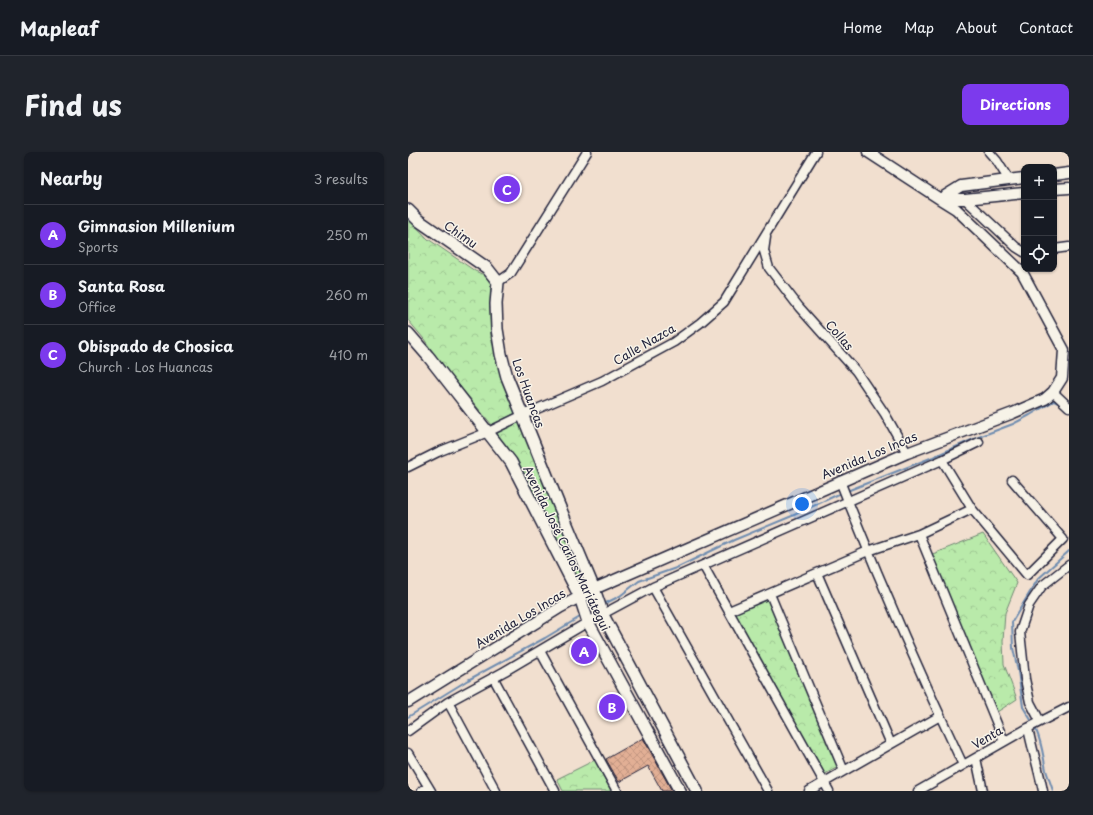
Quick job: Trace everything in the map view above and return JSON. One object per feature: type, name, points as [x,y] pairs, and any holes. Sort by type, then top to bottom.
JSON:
[{"type":"main road","name":"Chimu","points":[[408,210],[418,220],[487,268],[498,282]]},
{"type":"main road","name":"Los Huancas","points":[[498,282],[496,304],[497,329],[507,377],[594,589]]},
{"type":"main road","name":"Avenida José Carlos Mariátegui","points":[[408,333],[428,356],[511,462],[580,597],[588,622],[680,791]]},
{"type":"main road","name":"Avenida José Carlos Mariátegui","points":[[594,589],[603,615],[697,791]]},
{"type":"street","points":[[498,282],[511,273],[587,152]]},
{"type":"street","name":"Calle Nazca","points":[[408,467],[438,452],[488,432],[523,415],[602,381],[674,342],[695,326],[724,302],[816,152]]},
{"type":"street","name":"Avenida Los Incas","points":[[408,702],[561,607],[594,589],[907,453],[1045,399],[1053,392],[1062,378],[1064,350],[1022,272],[956,209],[868,152]]},
{"type":"street","points":[[989,152],[997,161],[1009,180]]},
{"type":"street","points":[[1057,174],[1069,173]]},
{"type":"street","points":[[940,199],[961,186],[1021,178]]},
{"type":"street","points":[[1057,189],[1069,188]]},
{"type":"street","points":[[940,199],[965,199],[1021,192]]},
{"type":"street","points":[[965,199],[1021,250]]},
{"type":"street","name":"Collas","points":[[767,233],[764,251],[769,268],[799,307],[856,371],[886,414],[907,453]]},
{"type":"street","points":[[1057,249],[1069,247]]},
{"type":"street","points":[[1053,392],[1069,407]]},
{"type":"street","points":[[408,731],[448,702],[540,651],[588,622],[653,587],[942,460],[979,442]]},
{"type":"street","points":[[942,460],[972,509],[1027,576],[1063,539],[1012,480]]},
{"type":"street","points":[[840,482],[868,551],[963,765]]},
{"type":"street","points":[[729,611],[868,551],[919,534],[972,509]]},
{"type":"street","points":[[919,534],[1004,741]]},
{"type":"street","points":[[702,565],[829,791]]},
{"type":"street","points":[[1040,722],[1030,702],[1025,679],[1020,632],[1029,605],[1042,586],[1069,565]]},
{"type":"street","points":[[817,573],[891,744]]},
{"type":"street","points":[[653,587],[768,791]]},
{"type":"street","points":[[770,594],[844,771]]},
{"type":"street","points":[[540,651],[617,791]]},
{"type":"street","points":[[493,677],[555,791]]},
{"type":"street","points":[[448,702],[496,791]]},
{"type":"street","name":"Venta","points":[[923,790],[1004,741],[1069,708]]},
{"type":"street","points":[[809,791],[940,716]]},
{"type":"street","points":[[1028,728],[1042,791]]},
{"type":"street","points":[[408,753],[427,789]]},
{"type":"street","points":[[976,758],[982,791]]},
{"type":"green space","points":[[408,218],[428,239],[475,271],[482,274],[491,284],[491,338],[501,368],[519,412],[514,417],[492,425],[438,360],[424,339],[408,320]]},
{"type":"green space","points":[[527,418],[587,585],[582,584],[537,499],[494,432]]},
{"type":"green space","points":[[983,534],[1017,583],[1005,613],[1003,641],[1004,664],[1017,699],[997,712],[930,555]]},
{"type":"green space","points":[[770,597],[838,767],[825,774],[734,613]]},
{"type":"green space","points":[[595,760],[611,791],[563,791],[557,779]]},
{"type":"building","points":[[590,641],[596,651],[578,661],[572,651]]},
{"type":"building","points":[[619,694],[625,704],[607,713],[602,703]]},
{"type":"building","points":[[643,738],[672,791],[662,791],[648,766],[619,782],[607,761],[606,759]]},
{"type":"waterway","points":[[847,491],[1013,424],[1054,401],[1062,405]]},
{"type":"waterway","points":[[604,604],[620,596],[639,581],[676,568],[734,540],[792,516],[841,493]]},
{"type":"waterway","points":[[1031,720],[1023,707],[1013,648],[1012,622],[1038,579],[1069,551]]},
{"type":"waterway","points":[[408,717],[468,680],[580,617]]},
{"type":"waterway","points":[[1036,730],[1053,791]]},
{"type":"place","name":"Obispado de Chosica","points":[[507,189]]},
{"type":"place","name":"Gimnasion Millenium","points":[[584,651]]},
{"type":"place","name":"Santa Rosa","points":[[612,707]]}]
